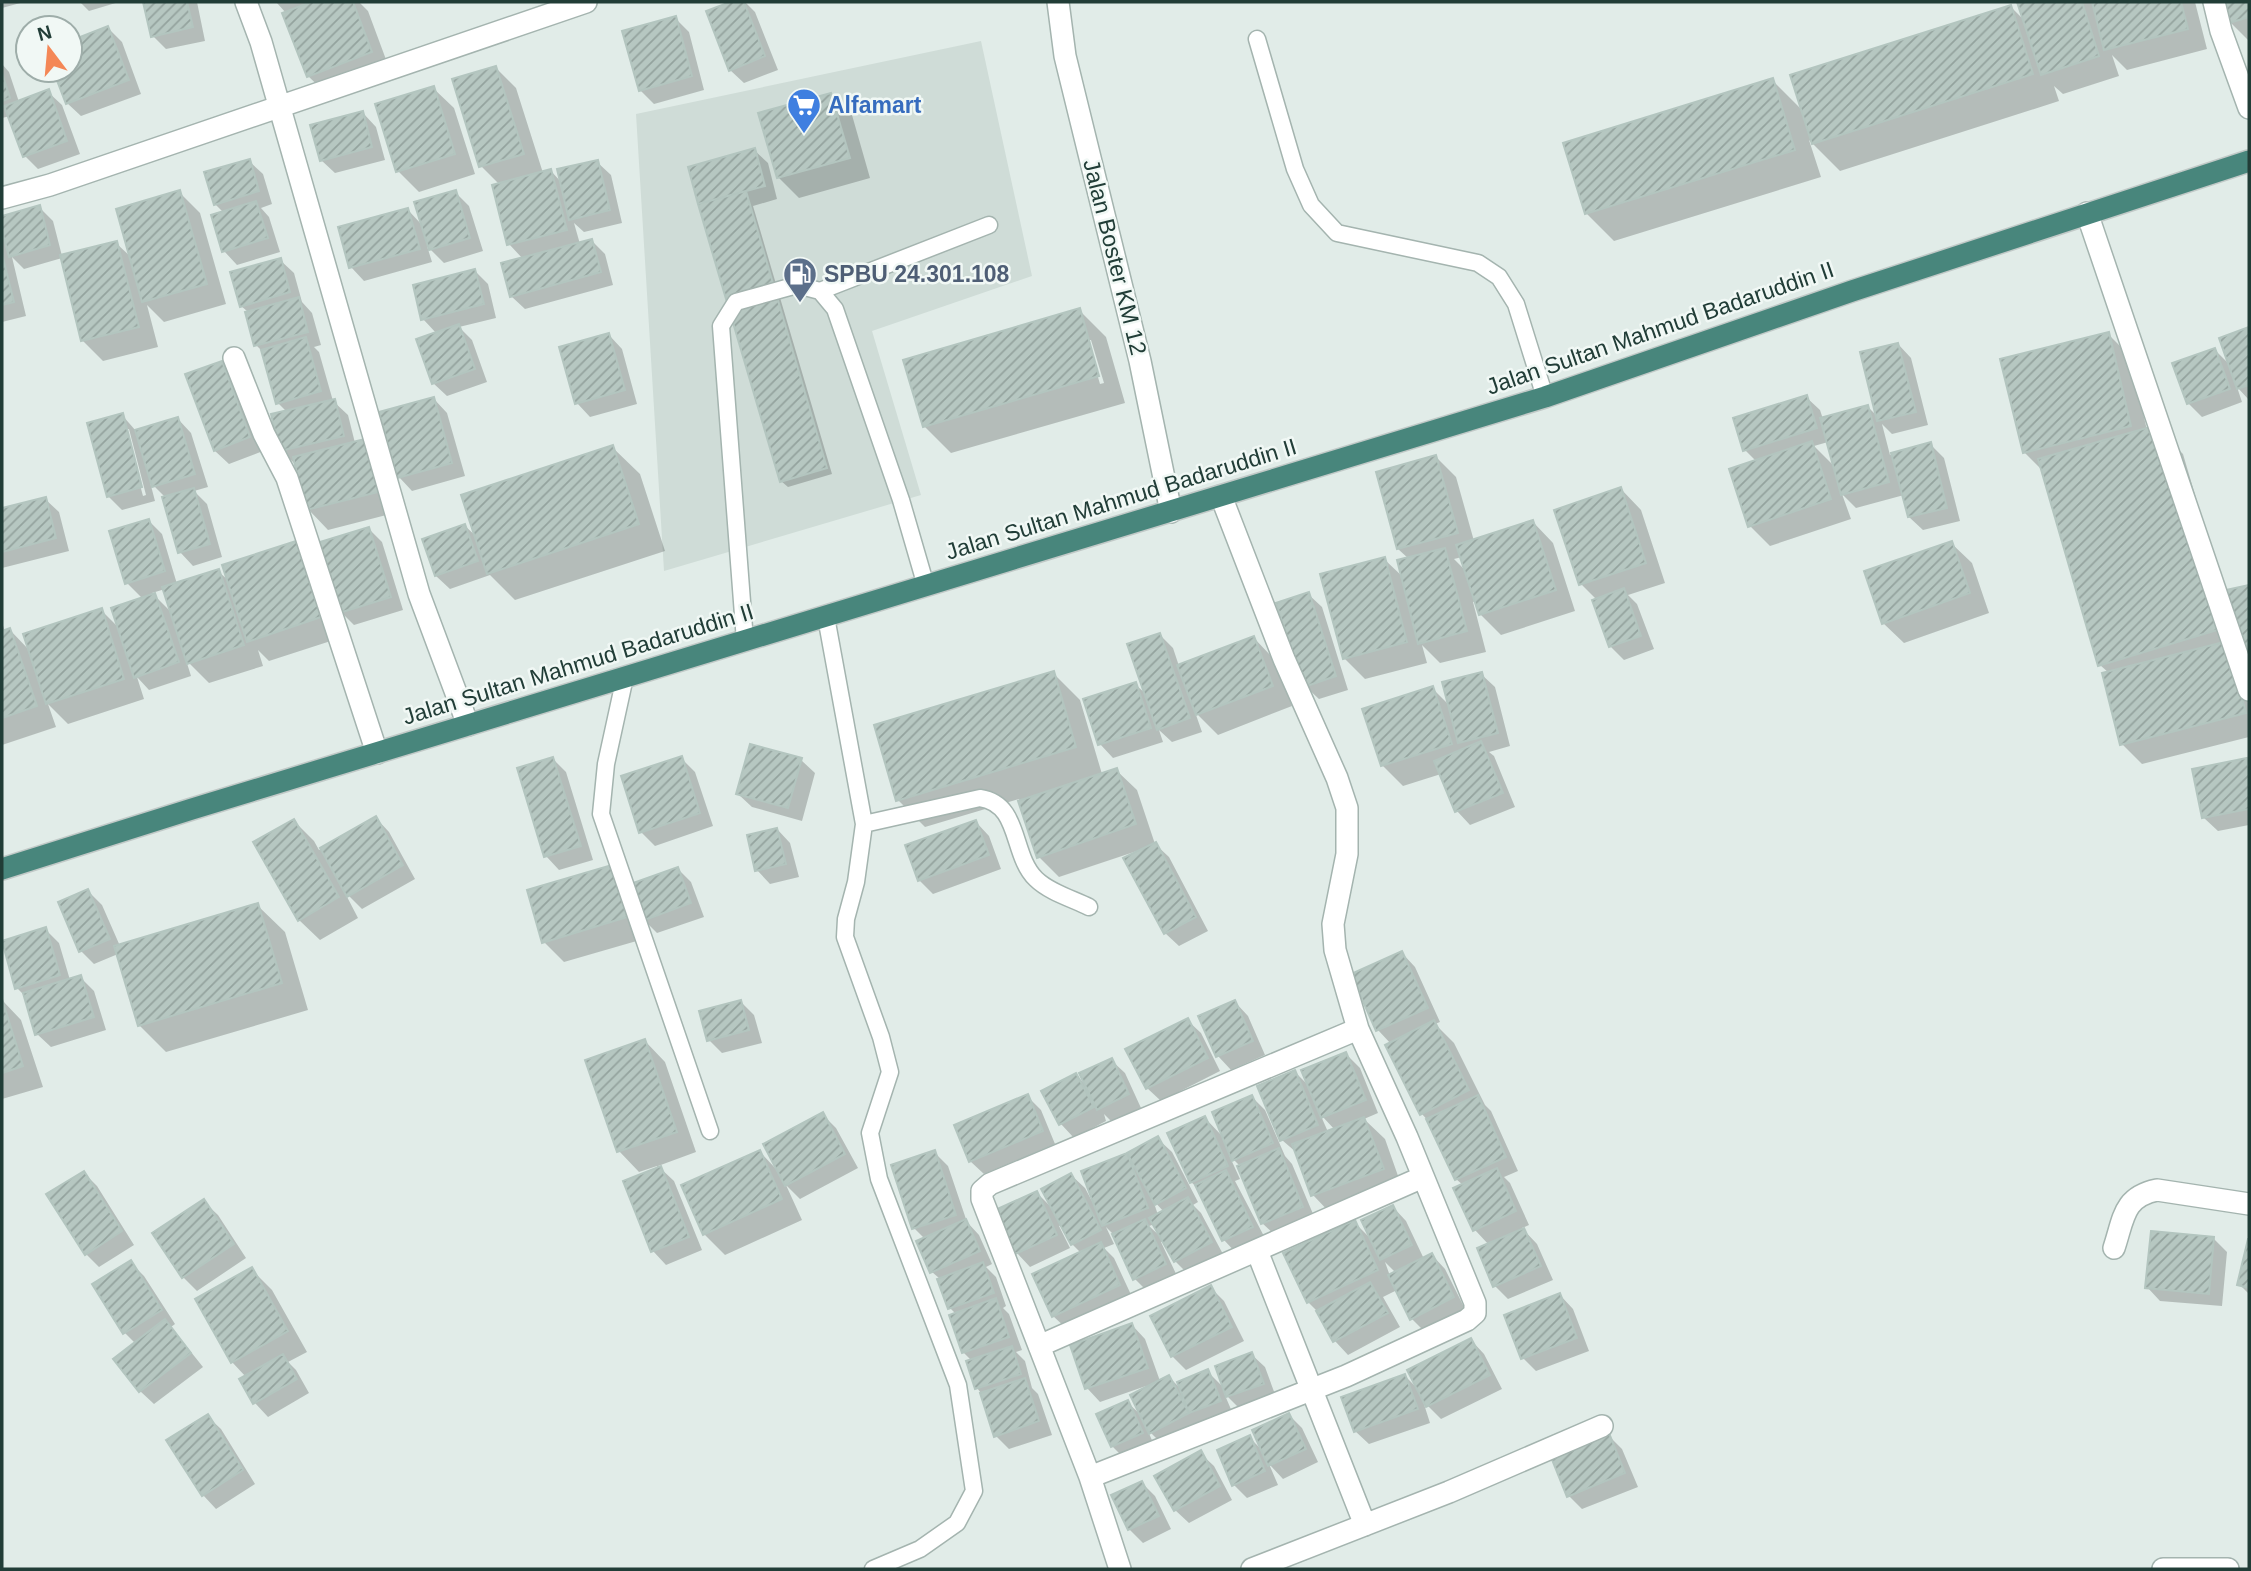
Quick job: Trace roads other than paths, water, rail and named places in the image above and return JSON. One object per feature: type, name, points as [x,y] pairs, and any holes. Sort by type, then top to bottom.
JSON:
[{"type":"highway","name":"Jalan Sultan Mahmud Badaruddin II","points":[[2,867],[1545,397],[2087,213],[2249,161]]},
{"type":"street","points":[[246,2],[261,43],[419,594],[468,725]]},
{"type":"street","points":[[2,198],[50,186],[586,2]]},
{"type":"street","name":"Jalan Boster KM 12","points":[[1058,2],[1065,56],[1140,361],[1171,512]]},
{"type":"street","points":[[2214,2],[2221,31],[2249,108]]},
{"type":"street","points":[[2087,213],[2249,690]]},
{"type":"street","points":[[234,358],[264,434],[287,478],[377,752]]},
{"type":"street","points":[[1090,1477],[1346,1376],[1466,1320],[1475,1313],[1475,1303],[1358,1029],[1335,950],[1333,924],[1347,853],[1347,807],[1337,778],[1284,659],[1221,496]]},
{"type":"street","points":[[1120,1569],[1090,1477],[982,1199],[982,1191],[990,1184],[1358,1029]]},
{"type":"street","points":[[1039,1346],[1423,1177]]},
{"type":"street","points":[[2114,1248],[2131,1201],[2142,1193],[2157,1190],[2249,1203]]},
{"type":"street","points":[[1257,1251],[1365,1525]]},
{"type":"street","points":[[1252,1569],[1602,1426]]},
{"type":"street","points":[[2163,1569],[2228,1569]]},
{"type":"lane","points":[[1257,39],[1295,169],[1311,205],[1337,233],[1478,263],[1499,277],[1516,304],[1545,397]]},
{"type":"lane","points":[[820,291],[989,225]]},
{"type":"lane","points":[[745,641],[721,326],[736,302],[797,285],[820,291],[835,309],[901,500],[926,586]]},
{"type":"lane","points":[[826,617],[864,824],[845,937],[881,1037],[890,1072],[870,1133],[879,1179],[958,1385],[974,1491],[957,1523],[920,1549],[873,1569]]},
{"type":"lane","points":[[625,677],[606,764],[601,814],[710,1132]]},
{"type":"lane","points":[[864,824],[980,799],[992,800],[1003,807],[1027,867],[1036,879],[1089,907]]},
{"type":"place","name":"Alfamart","points":[[804,135]]},
{"type":"place","name":"SPBU 24.301.108","points":[[800,304]]}]
